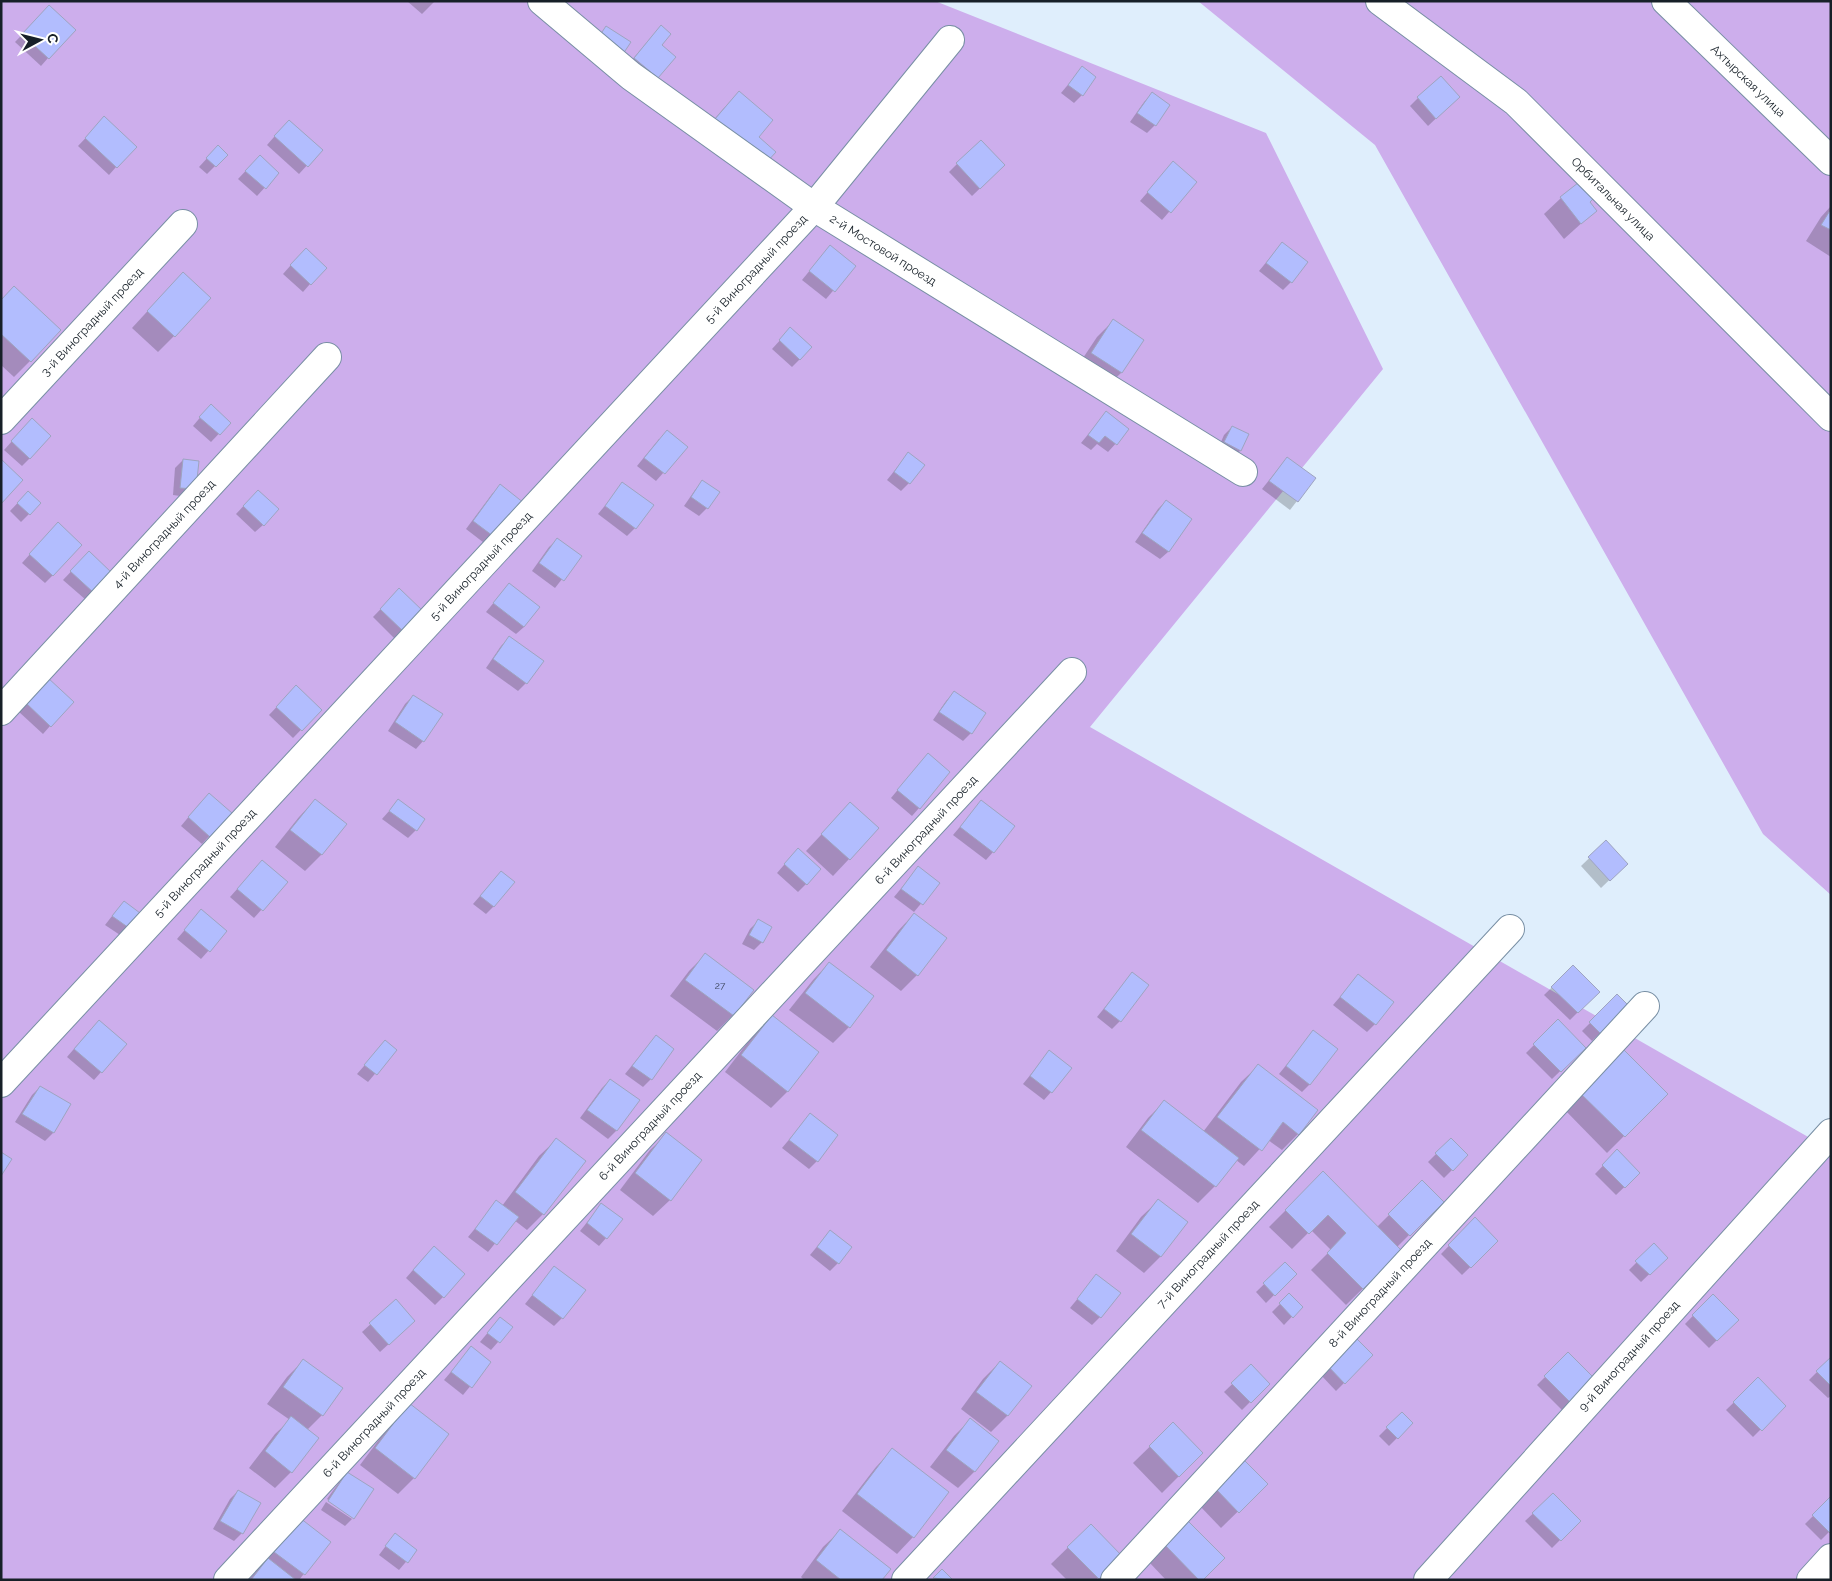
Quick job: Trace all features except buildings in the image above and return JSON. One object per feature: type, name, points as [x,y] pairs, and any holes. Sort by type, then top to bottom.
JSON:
[{"type":"lane","name":"2-й Мостовой проезд","points":[[542,1],[632,76],[814,207],[1243,472]]},
{"type":"lane","name":"Орбитальная улица","points":[[1380,1],[1516,102],[1831,417]]},
{"type":"lane","name":"Ахтырская улица","points":[[1666,1],[1831,161]]},
{"type":"lane","name":"5-й Виноградный проезд","points":[[1,1083],[814,207],[950,40]]},
{"type":"lane","name":"3-й Виноградный проезд","points":[[1,420],[182,224]]},
{"type":"lane","name":"4-й Виноградный проезд","points":[[1,711],[327,357]]},
{"type":"lane","name":"6-й Виноградный проезд","points":[[228,1580],[1072,672]]},
{"type":"lane","name":"7-й Виноградный проезд","points":[[906,1580],[1510,929]]},
{"type":"lane","name":"8-й Виноградный проезд","points":[[1114,1580],[1645,1006]]},
{"type":"lane","name":"9-й Виноградный проезд","points":[[1428,1580],[1831,1133]]},
{"type":"lane","points":[[1811,1580],[1831,1558]]},
{"type":"shaded area","points":[[1,1],[935,1],[1266,133],[1383,369],[1090,727],[1831,1150],[1831,1580],[1,1580]]},
{"type":"shaded area","points":[[1198,1],[1831,1],[1831,895],[1763,834],[1375,145]]}]
